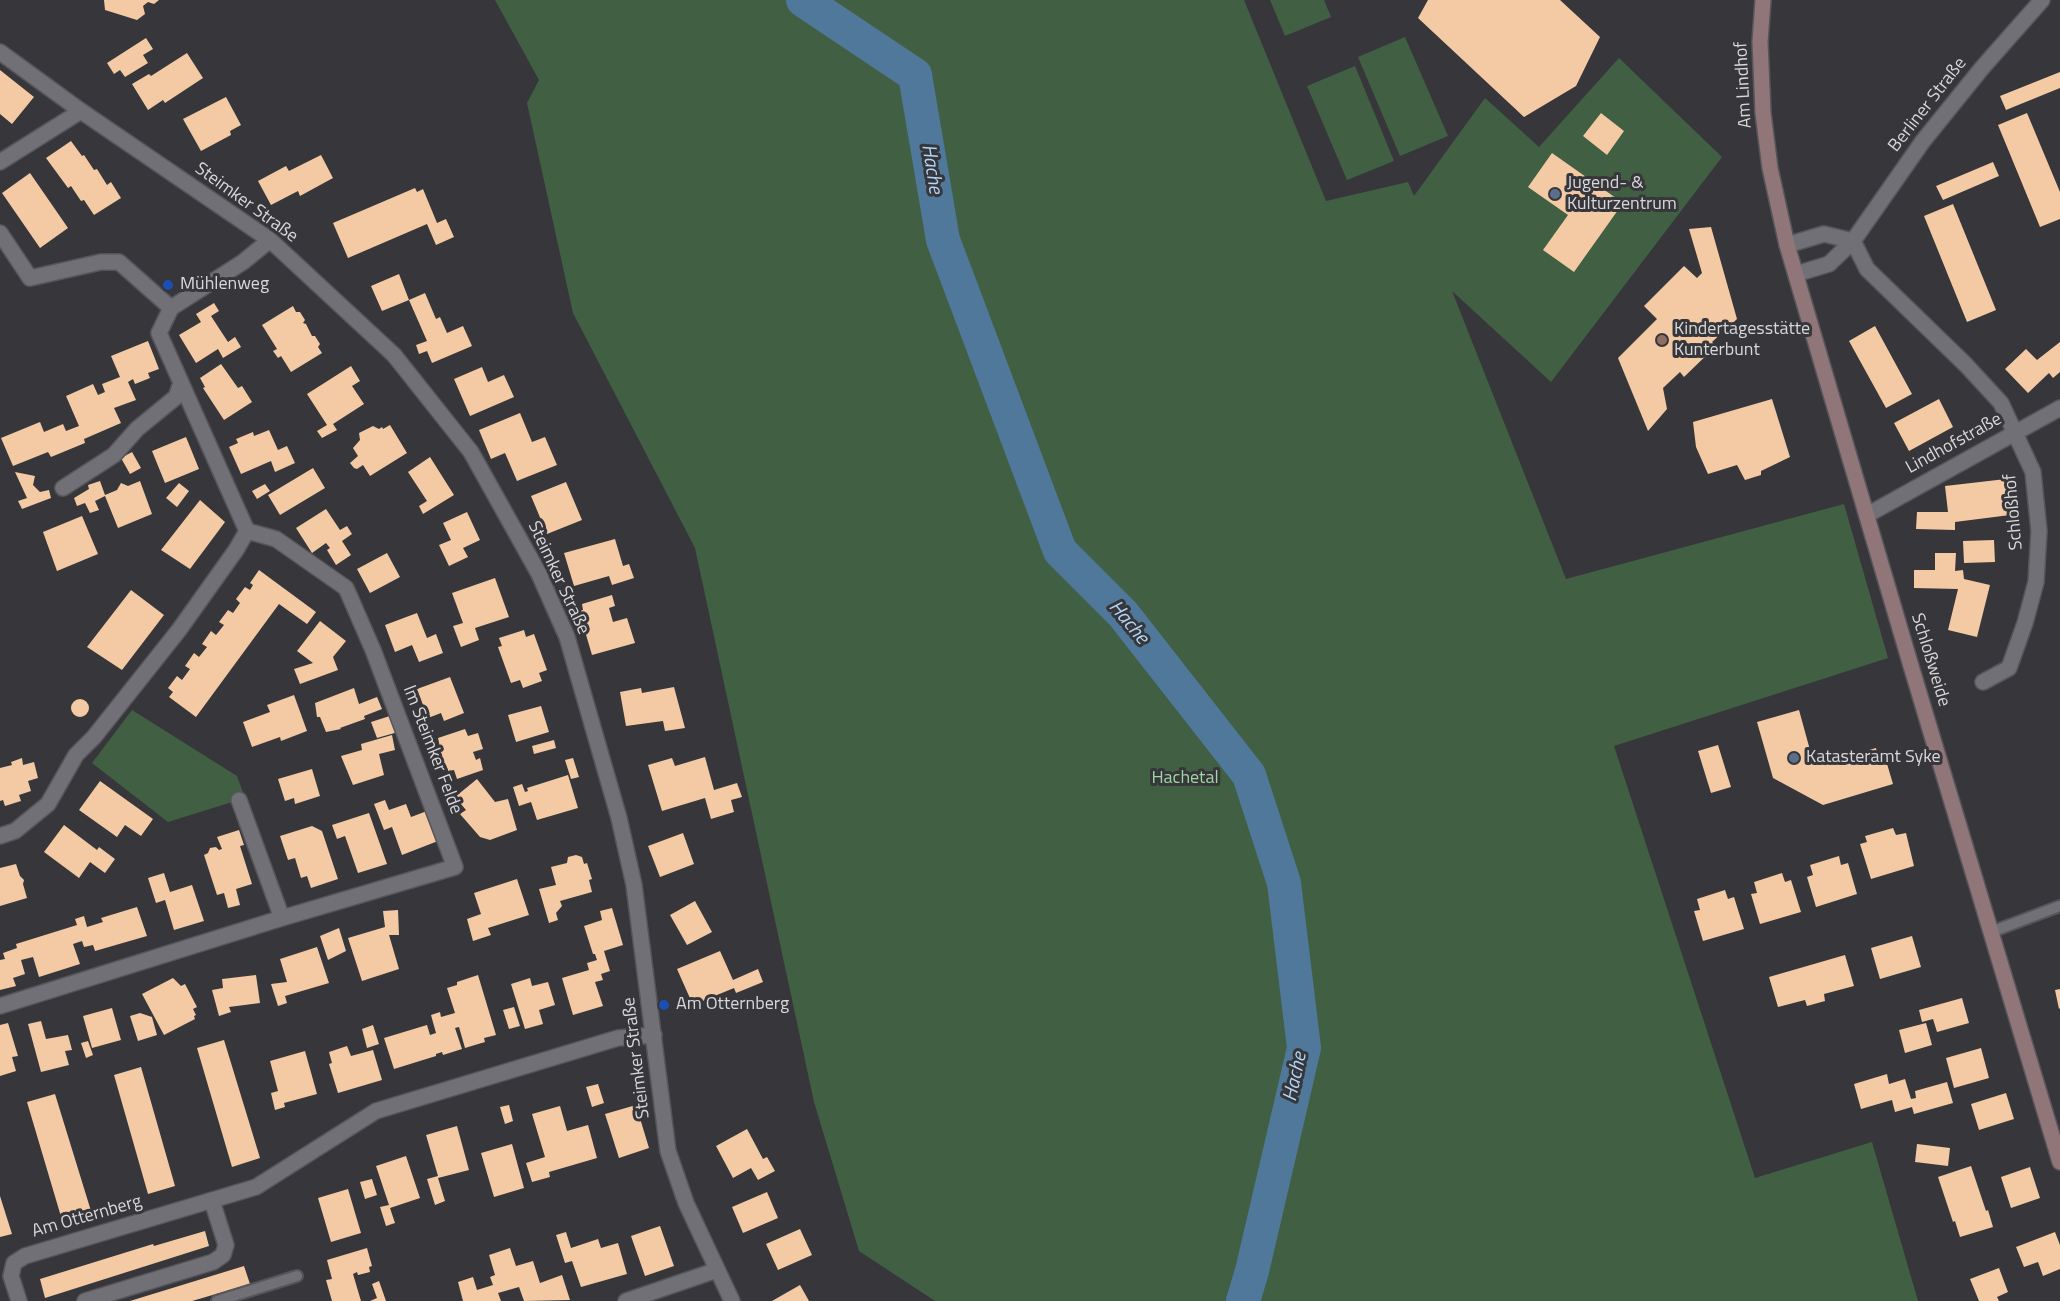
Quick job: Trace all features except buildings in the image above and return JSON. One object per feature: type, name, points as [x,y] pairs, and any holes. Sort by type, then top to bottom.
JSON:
[{"type":"street","name":"Am Lindhof","points":[[1763,0],[1760,42],[1763,113],[1770,168]]},
{"type":"street","name":"Berliner Straße","points":[[1796,274],[1829,264],[1853,241],[1923,141],[1982,68],[2043,0]]},
{"type":"street","name":"Steimker Straße","points":[[0,52],[81,111],[270,240],[394,355],[471,452],[538,574],[567,637],[619,818],[634,885],[668,1151],[686,1203],[732,1301]]},
{"type":"street","points":[[0,162],[81,111]]},
{"type":"street","name":"Schloßweide","points":[[1770,168],[1787,245],[2060,1162]]},
{"type":"street","points":[[0,233],[30,278],[101,262],[119,262],[171,308]]},
{"type":"street","points":[[1787,245],[1824,234],[1853,241]]},
{"type":"street","points":[[0,836],[15,831],[48,804],[76,755],[94,737],[178,630],[236,550],[247,531],[159,333],[171,308],[243,262],[270,240]]},
{"type":"street","name":"Schloßhof","points":[[1853,241],[1867,269],[1966,365],[2001,403],[2033,472],[2039,531],[2037,582],[2009,668],[1983,682]]},
{"type":"street","points":[[63,488],[114,455],[137,429],[176,397],[181,383]]},
{"type":"street","name":"Lindhofstraße","points":[[1867,515],[2060,408]]},
{"type":"street","name":"Im Steimker Felde","points":[[0,1006],[455,867],[374,650],[346,588],[276,539],[247,531]]},
{"type":"street","points":[[239,800],[282,918]]},
{"type":"street","name":"Am Otternberg","points":[[19,1301],[11,1276],[14,1263],[25,1256],[256,1186],[376,1112],[618,1038],[654,1035]]},
{"type":"street","points":[[85,1301],[213,1262],[223,1255],[226,1245],[212,1201]]},
{"type":"street","points":[[626,1301],[717,1270]]},
{"type":"lane","points":[[1991,932],[2060,906]]},
{"type":"lane","points":[[218,1301],[297,1276]]},
{"type":"green space","name":"Hachetal","points":[[495,0],[1244,0],[1326,201],[1408,182],[1414,196],[1485,98],[1539,147],[1619,58],[1722,157],[1551,382],[1452,291],[1566,579],[1844,504],[1888,658],[1614,746],[1755,1178],[1872,1142],[1918,1301],[935,1301],[859,1251],[814,1102],[695,548],[573,313],[527,103],[539,80]]},
{"type":"green space","points":[[1270,0],[1324,0],[1331,17],[1285,36]]},
{"type":"green space","points":[[1405,37],[1448,136],[1400,156],[1358,57]]},
{"type":"green space","points":[[1355,66],[1394,161],[1347,180],[1307,86]]},
{"type":"green space","points":[[132,710],[237,776],[245,798],[168,822],[92,763]]},
{"type":"waterway","name":"Hache","points":[[803,0],[915,75],[943,240],[1060,551],[1123,614],[1249,775],[1284,883],[1304,1048],[1243,1301]]},
{"type":"place","name":"Jugend- & Kulturzentrum","points":[[1555,194]]},
{"type":"place","name":"Mühlenweg","points":[[168,285]]},
{"type":"place","name":"Kindertagesstätte Kunterbunt","points":[[1662,340]]},
{"type":"place","name":"Katasteramt Syke","points":[[1794,758]]},
{"type":"place","name":"Am Otternberg","points":[[664,1005]]}]
